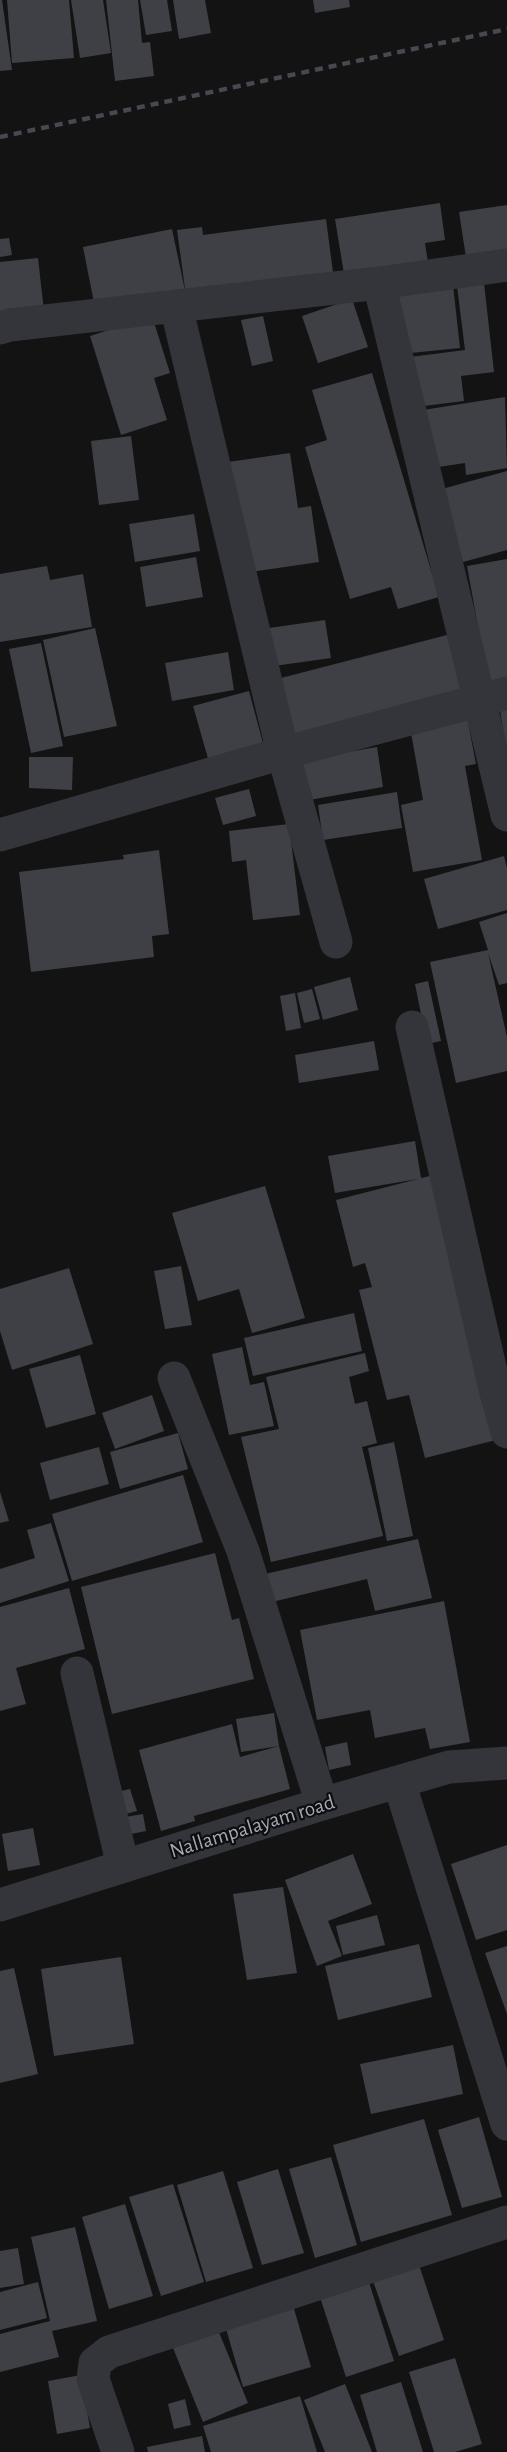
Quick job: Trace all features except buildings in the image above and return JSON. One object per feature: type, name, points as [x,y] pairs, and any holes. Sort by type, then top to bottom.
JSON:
[{"type":"street","points":[[0,328],[10,325],[379,283],[507,265]]},
{"type":"street","points":[[379,283],[493,697],[507,815]]},
{"type":"street","points":[[176,306],[283,753],[336,942]]},
{"type":"street","points":[[0,835],[283,753],[493,697]]},
{"type":"street","points":[[412,1028],[495,1389],[507,1432]]},
{"type":"street","points":[[174,1378],[243,1551],[322,1804]]},
{"type":"street","points":[[77,1673],[123,1866]]},
{"type":"street","name":"Nallampalayam road","points":[[0,1905],[322,1804],[449,1767],[507,1763]]},
{"type":"street","points":[[399,1782],[507,2124]]},
{"type":"street","points":[[118,2452],[93,2379],[95,2363],[109,2352],[507,2222]]},
{"type":"railway","points":[[0,137],[507,29]]}]
